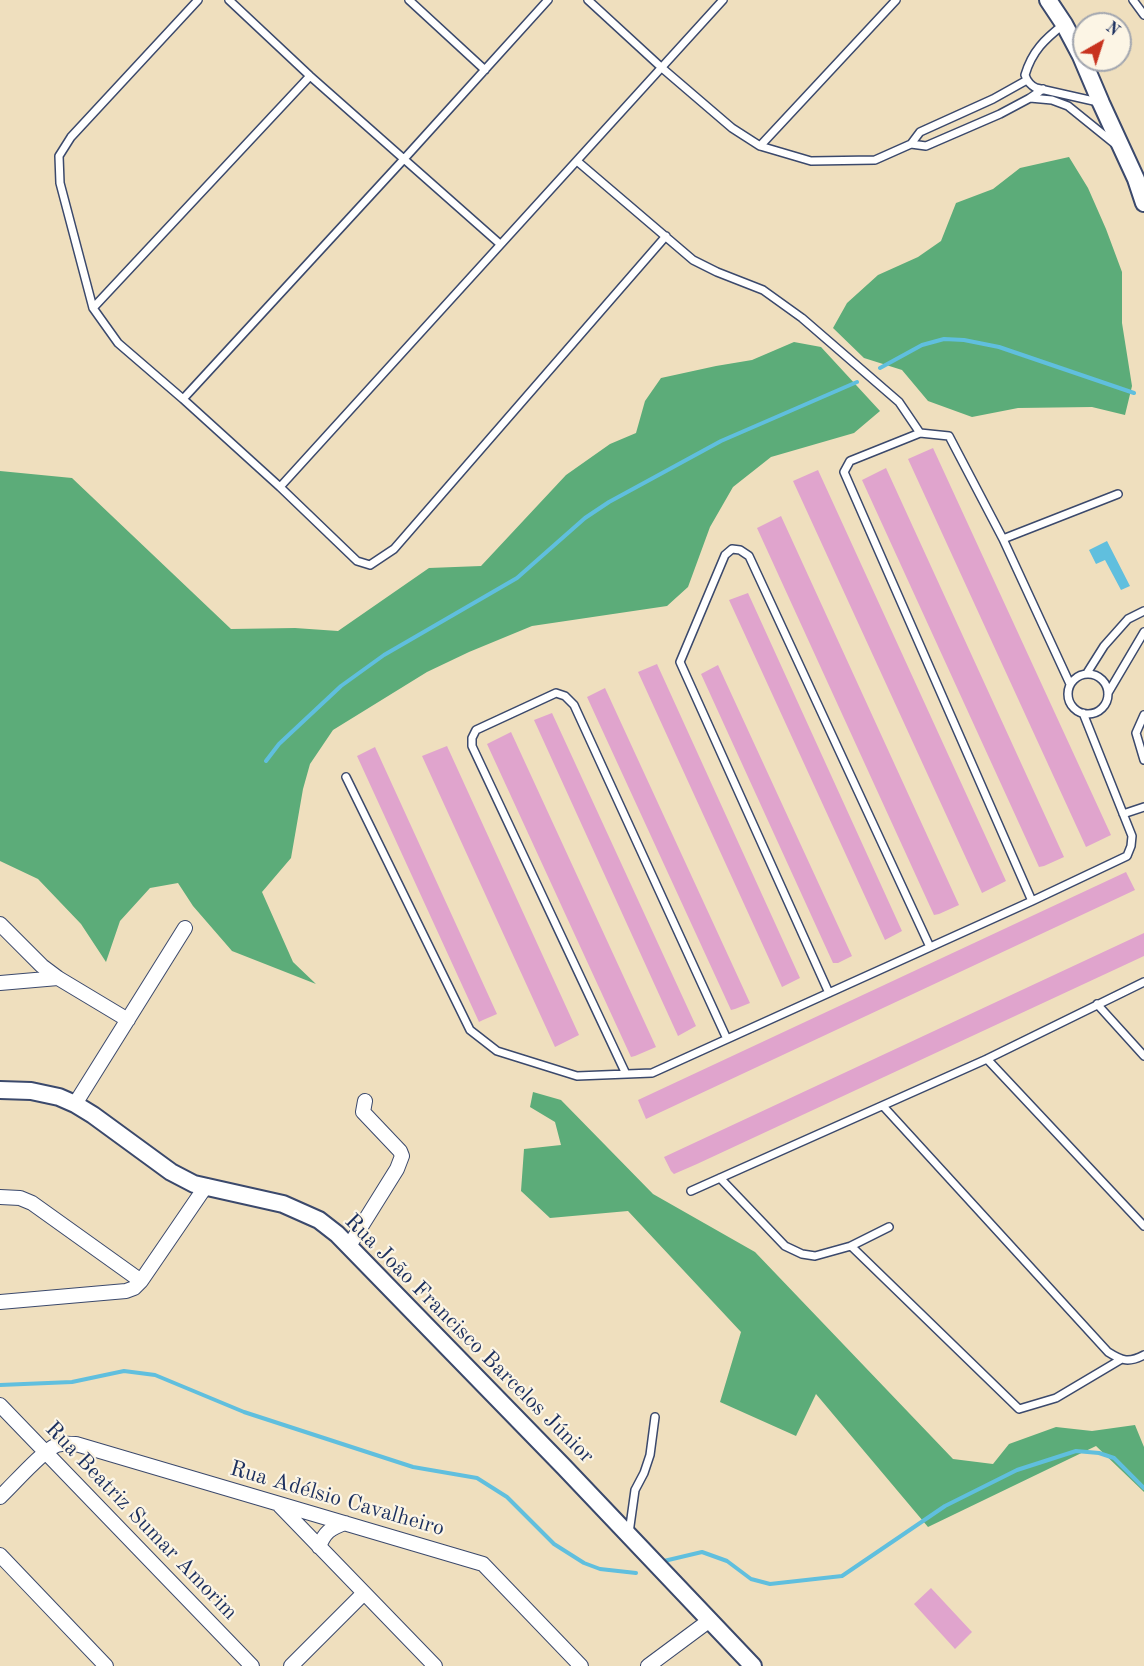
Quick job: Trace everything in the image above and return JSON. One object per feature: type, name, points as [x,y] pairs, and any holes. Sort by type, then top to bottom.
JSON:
[{"type":"street","points":[[1048,0],[1081,56],[1136,179],[1144,203]]},
{"type":"street","points":[[0,924],[42,966],[128,1020]]},
{"type":"street","points":[[75,1104],[185,928]]},
{"type":"street","points":[[0,983],[58,978]]},
{"type":"street","name":"Rua João Francisco Barcelos Júnior","points":[[0,1090],[31,1091],[59,1097],[93,1114],[171,1172],[194,1184],[283,1204],[319,1220],[349,1246],[753,1666]]},
{"type":"street","points":[[349,1246],[397,1169],[402,1156],[400,1151],[363,1112],[365,1101]]},
{"type":"street","points":[[0,1302],[126,1291],[134,1288],[206,1186]]},
{"type":"street","points":[[0,1197],[21,1198],[32,1203],[141,1281]]},
{"type":"street","name":"Rua Beatriz Sumar Amorim","points":[[0,1405],[252,1666]]},
{"type":"street","name":"Rua Adélsio Cavalheiro","points":[[46,1452],[55,1445],[76,1444],[483,1564],[581,1666]]},
{"type":"street","points":[[0,1497],[46,1452]]},
{"type":"street","points":[[278,1504],[435,1666]]},
{"type":"street","points":[[319,1546],[323,1535],[331,1528],[345,1523]]},
{"type":"street","points":[[0,1555],[106,1666]]},
{"type":"street","points":[[291,1666],[364,1593]]},
{"type":"street","points":[[648,1666],[710,1620]]},
{"type":"lane","points":[[198,0],[71,137],[59,156],[60,183],[93,308],[118,343],[280,487],[357,561],[370,565],[394,549],[666,236]]},
{"type":"lane","points":[[228,0],[310,76],[500,243]]},
{"type":"lane","points":[[409,0],[485,70]]},
{"type":"lane","points":[[183,399],[548,0]]},
{"type":"lane","points":[[588,0],[732,128],[760,146],[811,161],[875,160],[910,144],[920,132],[993,99],[1026,80]]},
{"type":"lane","points":[[280,487],[723,0]]},
{"type":"lane","points":[[760,146],[896,0]]},
{"type":"lane","points":[[1133,0],[1144,15]]},
{"type":"lane","points":[[1064,24],[1043,41],[1027,68],[1026,80],[1030,85],[1043,89],[1101,103]]},
{"type":"lane","points":[[93,308],[310,76]]},
{"type":"lane","points":[[910,144],[926,146],[1000,114],[1043,89]]},
{"type":"lane","points":[[1030,98],[1052,100],[1068,106],[1123,150]]},
{"type":"lane","points":[[577,161],[693,260],[763,291],[802,318],[899,402],[920,433]]},
{"type":"lane","points":[[1032,901],[844,472],[850,461],[920,433],[949,436],[1003,539],[1070,684]]},
{"type":"lane","points":[[1003,539],[1118,494]]},
{"type":"lane","points":[[829,993],[680,662],[725,555],[732,549],[741,550],[749,556],[930,947]]},
{"type":"lane","points":[[1087,674],[1104,646],[1128,618],[1144,611]]},
{"type":"lane","points":[[1108,693],[1104,681],[1087,674],[1080,675],[1070,684],[1068,690],[1070,702],[1077,711],[1095,713],[1100,710],[1105,705],[1108,693],[1144,632]]},
{"type":"lane","points":[[626,1074],[472,746],[472,738],[476,730],[556,693],[565,696],[574,705],[728,1039]]},
{"type":"lane","points":[[346,777],[470,1030],[497,1051],[577,1076],[652,1073],[1126,856],[1131,846],[1131,836],[1083,713]]},
{"type":"lane","points":[[1144,715],[1136,733],[1144,759]]},
{"type":"lane","points":[[1123,814],[1144,807]]},
{"type":"lane","points":[[691,1191],[987,1059],[1144,982]]},
{"type":"lane","points":[[1097,1004],[1144,1056]]},
{"type":"lane","points":[[987,1059],[1144,1226]]},
{"type":"lane","points":[[883,1106],[1108,1352],[1120,1360]]},
{"type":"lane","points":[[720,1178],[785,1246],[802,1254],[815,1256],[851,1246],[889,1227]]},
{"type":"lane","points":[[851,1246],[1019,1409],[1056,1398],[1120,1360],[1135,1360],[1144,1355]]},
{"type":"lane","points":[[629,1536],[635,1490],[650,1455],[655,1417]]},
{"type":"green space","points":[[1069,157],[1088,188],[1122,272],[1122,323],[1132,386],[1125,415],[1092,407],[1018,408],[972,417],[928,401],[902,370],[864,358],[833,328],[847,303],[878,275],[918,257],[941,241],[956,203],[993,189],[1020,168]]},
{"type":"green space","points":[[794,342],[821,347],[880,411],[854,433],[771,457],[733,487],[710,527],[688,587],[667,606],[532,626],[427,672],[333,730],[310,764],[303,789],[291,858],[262,892],[293,962],[316,984],[232,951],[193,906],[178,883],[150,888],[120,921],[106,962],[81,924],[38,879],[0,861],[0,471],[72,478],[231,629],[295,628],[338,631],[429,568],[481,566],[566,475],[610,444],[636,433],[645,401],[661,378],[752,360]]},
{"type":"green space","points":[[533,1092],[561,1100],[653,1194],[755,1252],[953,1459],[993,1464],[1009,1444],[1056,1427],[1092,1431],[1135,1425],[1144,1447],[1144,1492],[1096,1446],[928,1527],[816,1394],[796,1436],[720,1402],[741,1332],[628,1211],[550,1218],[521,1191],[524,1149],[561,1145],[555,1122],[530,1107]]},
{"type":"water","points":[[1107,541],[1130,586],[1121,590],[1105,560],[1096,564],[1089,550]]},
{"type":"building","points":[[933,448],[1111,835],[1086,847],[908,459]]},
{"type":"building","points":[[886,468],[1064,857],[1044,866],[1039,867],[862,480]]},
{"type":"building","points":[[818,470],[1006,881],[982,893],[793,481]]},
{"type":"building","points":[[781,516],[959,905],[939,914],[934,915],[757,528]]},
{"type":"building","points":[[748,593],[902,931],[885,940],[729,600]]},
{"type":"building","points":[[657,664],[800,978],[782,987],[638,672]]},
{"type":"building","points":[[718,665],[852,956],[838,963],[833,963],[701,674]]},
{"type":"building","points":[[605,688],[750,1003],[731,1010],[587,697]]},
{"type":"building","points":[[552,713],[696,1026],[678,1036],[534,720]]},
{"type":"building","points":[[511,732],[656,1047],[635,1056],[631,1057],[487,744]]},
{"type":"building","points":[[447,746],[579,1035],[555,1047],[422,756]]},
{"type":"building","points":[[375,747],[497,1014],[479,1022],[357,756]]},
{"type":"building","points":[[1126,872],[1135,890],[646,1119],[638,1100]]},
{"type":"building","points":[[1144,933],[1144,956],[674,1174],[664,1157]]},
{"type":"building","points":[[931,1588],[972,1632],[955,1649],[914,1604]]},
{"type":"waterway","points":[[880,368],[922,345],[944,339],[964,340],[999,347],[1134,393]]},
{"type":"waterway","points":[[266,761],[279,744],[341,686],[384,655],[517,578],[585,518],[609,502],[721,441],[857,382]]},
{"type":"waterway","points":[[0,1385],[72,1382],[124,1371],[155,1375],[244,1412],[413,1467],[477,1478],[507,1497],[554,1544],[584,1563],[600,1569],[636,1573]]},
{"type":"waterway","points":[[664,1561],[702,1552],[727,1561],[751,1579],[770,1584],[842,1576],[945,1506],[1017,1470],[1076,1451],[1099,1453],[1114,1458],[1144,1488]]}]
